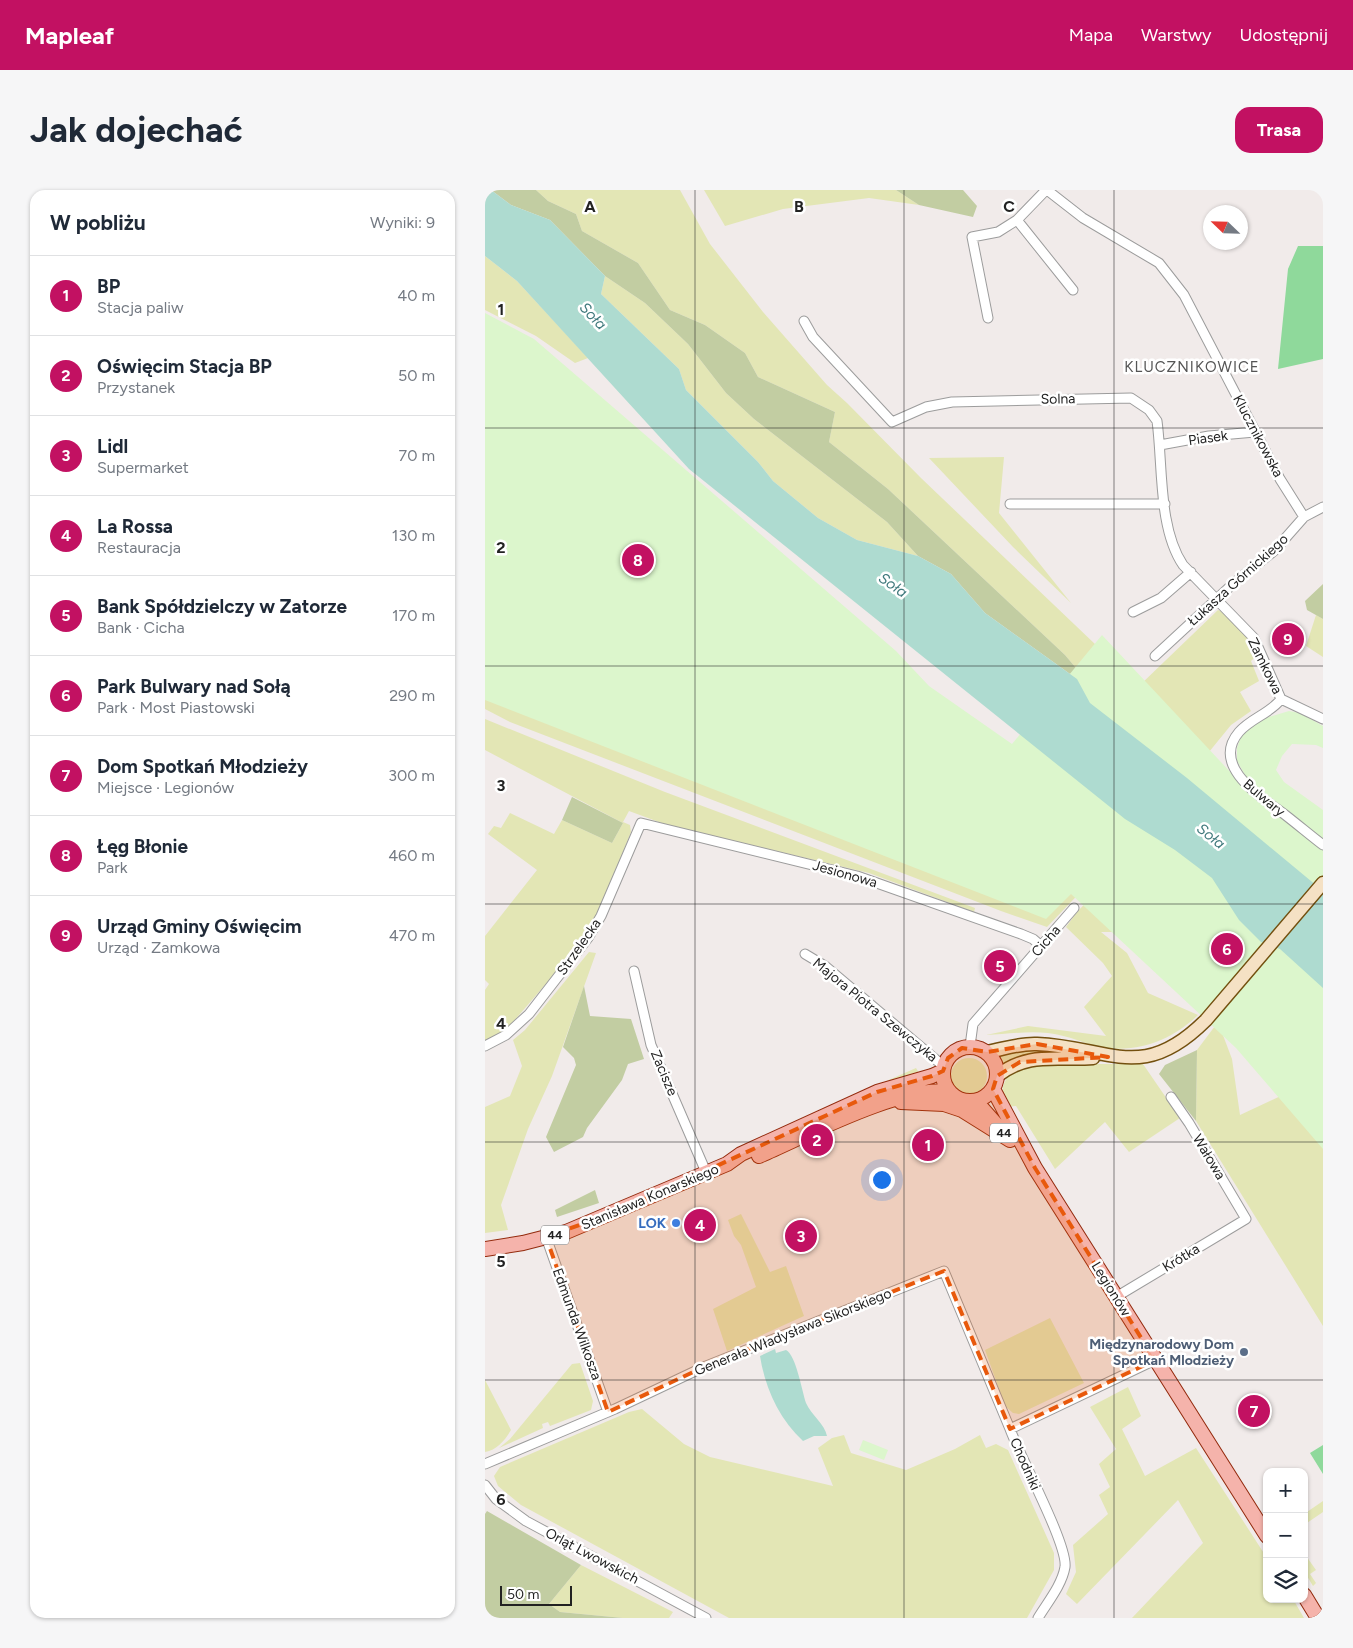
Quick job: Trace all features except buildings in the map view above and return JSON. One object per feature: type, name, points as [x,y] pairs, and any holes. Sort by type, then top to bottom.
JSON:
[{"type":"main road","points":[[970,1046],[987,1052]]},
{"type":"main road","name":"44","points":[[944,1067],[954,1052],[970,1046]]},
{"type":"main road","name":"44","points":[[987,1052],[996,1066],[995,1083]]},
{"type":"main road","points":[[944,1067],[946,1086],[950,1093]]},
{"type":"main road","name":"Stanisława Konarskiego","points":[[485,1249],[545,1238],[586,1225],[727,1164],[741,1154],[877,1092],[932,1076],[944,1067]]},
{"type":"main road","points":[[971,1101],[984,1097],[995,1083]]},
{"type":"main road","name":"Legionów","points":[[995,1083],[1035,1168],[1263,1530]]},
{"type":"main road","name":"Stanisława Konarskiego","points":[[727,1164],[741,1164],[885,1102],[928,1090],[950,1093]]},
{"type":"main road","name":"44","points":[[950,1093],[963,1100],[971,1101]]},
{"type":"main road","name":"Legionów","points":[[971,1101],[981,1107],[1035,1168]]},
{"type":"main road","points":[[885,1102],[944,1104],[962,1110],[1010,1140]]},
{"type":"main road","points":[[1308,1601],[1319,1618]]},
{"type":"street","points":[[988,318],[972,237],[998,232],[1017,220],[1046,190]]},
{"type":"street","name":"Klucznikowska","points":[[1046,190],[1083,218],[1159,263],[1184,295],[1255,432],[1304,517]]},
{"type":"street","points":[[1017,220],[1073,290]]},
{"type":"street","name":"Solna","points":[[804,321],[813,337],[892,422],[926,407],[952,402],[1131,398],[1149,410],[1157,422],[1165,504],[1176,554],[1217,599]]},
{"type":"street","name":"Piasek","points":[[1160,445],[1209,436],[1255,432]]},
{"type":"street","points":[[1010,504],[1165,504]]},
{"type":"street","name":"Łukasza Górnickiego","points":[[1155,656],[1217,599],[1274,551],[1304,517],[1323,507]]},
{"type":"street","points":[[1133,612],[1161,598],[1191,572]]},
{"type":"street","name":"Zamkowa","points":[[1217,599],[1254,638],[1281,698],[1323,720]]},
{"type":"street","name":"Bulwary","points":[[1281,698],[1275,705],[1238,732],[1232,745],[1232,761],[1247,787],[1323,845]]},
{"type":"street","name":"Jesionowa","points":[[641,824],[857,876],[1021,934],[1033,939],[1041,946]]},
{"type":"street","name":"Strzelecka","points":[[485,1046],[506,1035],[529,1014],[588,938],[601,916],[641,824]]},
{"type":"street","points":[[995,1083],[1015,1064],[1031,1060],[1141,1057],[1170,1048],[1189,1036],[1206,1020],[1323,883]]},
{"type":"street","name":"Cicha","points":[[970,1046],[973,1024],[1074,908]]},
{"type":"street","name":"Majora Piotra Szewczyka","points":[[805,954],[825,966],[944,1067]]},
{"type":"street","name":"Zacisze","points":[[634,970],[651,1044],[706,1172]]},
{"type":"street","points":[[987,1052],[1016,1045],[1037,1044],[1108,1057]]},
{"type":"street","name":"Wałowa","points":[[1171,1097],[1189,1123],[1246,1219]]},
{"type":"street","name":"Krótka","points":[[1116,1297],[1246,1219]]},
{"type":"street","name":"Edmunda Wilkosza","points":[[545,1238],[608,1412]]},
{"type":"street","name":"Generała Władysława Sikorskiego","points":[[485,1464],[608,1412],[706,1366],[944,1271],[1010,1429]]},
{"type":"street","name":"Chodniki","points":[[1038,1618],[1061,1577],[1065,1561],[1055,1531],[1010,1429],[1155,1360]]},
{"type":"street","name":"Orląt Lwowskich","points":[[485,1485],[496,1499],[526,1521],[706,1618]]},
{"type":"highlighted area","points":[[1037,1044],[1108,1057],[1020,1062],[997,1076],[993,1089],[1035,1168],[1155,1360],[1010,1429],[944,1271],[706,1366],[608,1412],[546,1237],[621,1210],[877,1092],[943,1071],[948,1058],[962,1048],[987,1052]]},
{"type":"shaded area","points":[[491,190],[536,190],[548,201],[576,214],[582,231],[638,263],[670,310],[705,325],[745,353],[758,377],[835,412],[829,442],[888,489],[1065,655],[1081,674],[1077,679],[985,613],[951,574],[918,556],[887,522],[754,419],[726,393],[688,344],[645,303],[605,276],[550,220],[511,205]]},
{"type":"shaded area","points":[[536,190],[680,190],[710,244],[763,312],[827,385],[921,478],[1139,686],[1218,610],[1223,612],[1247,638],[1256,656],[1251,661],[1259,681],[1240,692],[1251,711],[1231,725],[1209,752],[1081,674],[1065,655],[888,489],[829,442],[835,412],[758,377],[745,353],[705,325],[670,310],[638,263],[582,231],[576,214],[548,201]]},
{"type":"shaded area","points":[[704,190],[896,190],[919,205],[869,198],[783,209],[725,226]]},
{"type":"shaded area","points":[[896,190],[963,190],[977,206],[973,217],[919,205]]},
{"type":"shaded area","points":[[485,256],[517,281],[588,358],[575,363],[536,336],[485,310]]},
{"type":"shaded area","points":[[605,276],[645,303],[688,344],[726,393],[754,419],[887,522],[918,556],[857,540],[818,518],[773,481],[758,462],[686,390],[679,369],[601,294]]},
{"type":"shaded area","points":[[485,313],[534,339],[896,651],[929,686],[1012,744],[1102,635],[1234,776],[1243,789],[1323,850],[1323,1149],[1236,1048],[1071,894],[1046,919],[485,700]]},
{"type":"shaded area","points":[[1004,457],[999,513],[1071,603],[1013,547],[929,458]]},
{"type":"shaded area","points":[[1323,584],[1323,619],[1307,610],[1305,601]]},
{"type":"shaded area","points":[[1316,615],[1323,619],[1323,657],[1306,646]]},
{"type":"shaded area","points":[[485,698],[1141,829],[1047,927],[510,722],[485,709]]},
{"type":"shaded area","points":[[1289,711],[1300,713],[1323,726],[1323,748],[1316,745],[1292,744],[1282,756],[1276,770],[1284,782],[1323,810],[1323,840],[1249,782],[1237,761],[1237,748],[1241,736],[1259,720]]},
{"type":"shaded area","points":[[485,719],[665,792],[975,908],[974,912],[869,873],[667,825],[629,811],[623,822],[630,825],[631,832],[597,916],[582,942],[507,1029],[485,1041],[485,990],[489,984],[485,980],[485,936],[537,870],[488,834],[494,826],[501,828],[510,813],[554,834],[562,820],[612,843],[623,823],[485,750]]},
{"type":"shaded area","points":[[572,797],[623,823],[612,843],[562,820]]},
{"type":"shaded area","points":[[1151,835],[1127,932],[1101,932],[1127,953],[1148,993],[1198,1015],[1168,1037],[1133,1048],[1101,1047],[1048,1033],[1025,1032],[986,1035],[1028,1026],[1106,1036],[1084,1007],[1112,976],[1103,963],[1066,927],[1077,912]]},
{"type":"shaded area","points":[[589,952],[596,953],[552,1076],[528,1129],[501,1205],[508,1230],[485,1233],[485,1107],[510,1096],[522,1066],[513,1040],[525,1030]]},
{"type":"shaded area","points":[[584,986],[590,1016],[631,1019],[644,1059],[628,1064],[622,1080],[587,1128],[583,1137],[554,1152],[546,1137],[576,1065],[574,1058],[563,1047]]},
{"type":"shaded area","points":[[1218,1022],[1232,1059],[1240,1115],[1323,1076],[1323,1326],[1196,1121],[1197,1050]]},
{"type":"shaded area","points":[[1022,1048],[1076,1053],[1002,1066],[996,1053]]},
{"type":"shaded area","points":[[1197,1050],[1196,1121],[1159,1074],[1165,1065]]},
{"type":"shaded area","points":[[969,1058],[976,1059],[982,1063],[986,1069],[986,1083],[982,1089],[976,1093],[969,1094],[962,1093],[956,1089],[952,1083],[951,1076],[952,1069],[956,1063],[962,1059]]},
{"type":"shaded area","points":[[1029,1064],[1143,1064],[1180,1118],[1129,1152],[1105,1122],[1055,1169],[1016,1106],[1006,1107],[1003,1099],[1002,1092],[1006,1080],[1015,1071]]},
{"type":"shaded area","points":[[916,1068],[921,1076],[859,1093]]},
{"type":"shaded area","points":[[595,1190],[599,1203],[557,1217],[555,1210]]},
{"type":"shaded area","points":[[741,1214],[770,1272],[786,1266],[804,1316],[727,1351],[713,1309],[756,1287],[741,1245],[734,1236],[728,1220]]},
{"type":"shaded area","points":[[1050,1318],[1084,1383],[1019,1414],[1013,1413],[1005,1406],[985,1350]]},
{"type":"shaded area","points":[[580,1363],[593,1401],[591,1410],[550,1426],[548,1422],[542,1424],[543,1428],[499,1448],[510,1439],[572,1364]]},
{"type":"shaded area","points":[[485,1380],[511,1430],[500,1444],[485,1452]]},
{"type":"shaded area","points":[[1128,1387],[1141,1416],[1122,1429],[1145,1476],[1196,1448],[1263,1552],[1263,1603],[1295,1603],[1304,1618],[1132,1618],[1203,1543],[1178,1500],[1077,1604],[1066,1594],[1076,1572],[1073,1545],[1108,1514],[1099,1495],[1110,1487],[1099,1464],[1116,1449],[1090,1407]]},
{"type":"shaded area","points":[[642,1409],[684,1444],[710,1457],[833,1486],[818,1448],[832,1438],[844,1435],[851,1453],[906,1470],[955,1449],[980,1435],[986,1448],[996,1444],[1008,1450],[1054,1553],[1054,1570],[1027,1618],[729,1618],[521,1505],[498,1486],[494,1476],[500,1467],[629,1412]]},
{"type":"shaded area","points":[[863,1440],[888,1450],[884,1460],[859,1450]]},
{"type":"shaded area","points":[[1323,1501],[1323,1512],[1308,1522],[1308,1511]]},
{"type":"shaded area","points":[[487,1511],[581,1565],[549,1604],[560,1612],[623,1618],[485,1618],[485,1514]]},
{"type":"shaded area","points":[[1308,1559],[1316,1570],[1310,1574],[1316,1583],[1313,1586],[1308,1578]]},
{"type":"shaded area","points":[[581,1565],[673,1612],[669,1618],[623,1618],[560,1612],[549,1604]]},
{"type":"green space","points":[[1298,246],[1323,246],[1323,359],[1278,369],[1288,269]]},
{"type":"green space","points":[[1323,1445],[1323,1474],[1310,1453]]},
{"type":"water","name":"Soła","points":[[485,190],[491,190],[511,205],[550,220],[605,276],[601,294],[679,369],[686,390],[758,462],[773,481],[818,518],[857,540],[918,556],[951,574],[985,613],[1077,679],[1090,703],[1187,778],[1323,891],[1323,988],[1280,949],[1261,942],[1239,920],[1212,878],[1175,850],[1125,819],[689,469],[517,281],[485,256]]},
{"type":"water","points":[[775,1349],[776,1353],[786,1350],[790,1353],[796,1366],[806,1403],[824,1427],[827,1436],[814,1436],[803,1441],[780,1413],[765,1380],[760,1356]]},
{"type":"place","name":"Łęg Błonie","points":[[638,560]]},
{"type":"place","name":"Urząd Gminy Oświęcim","points":[[1288,639]]},
{"type":"place","name":"Park Bulwary nad Sołą","points":[[1227,949]]},
{"type":"place","name":"Bank Spółdzielczy w Zatorze","points":[[1000,966]]},
{"type":"place","name":"Oświęcim Stacja BP","points":[[817,1140]]},
{"type":"place","name":"BP","points":[[928,1145]]},
{"type":"place","name":"LOK","points":[[676,1223]]},
{"type":"place","name":"La Rossa","points":[[700,1225]]},
{"type":"place","name":"Lidl","points":[[801,1236]]},
{"type":"place","name":"Międzynarodowy Dom Spotkań Mlodzieży","points":[[1244,1352]]},
{"type":"place","name":"Dom Spotkań Młodzieży","points":[[1254,1411]]},
{"type":"district","name":"KLUCZNIKOWICE","points":[[1192,367]]}]
